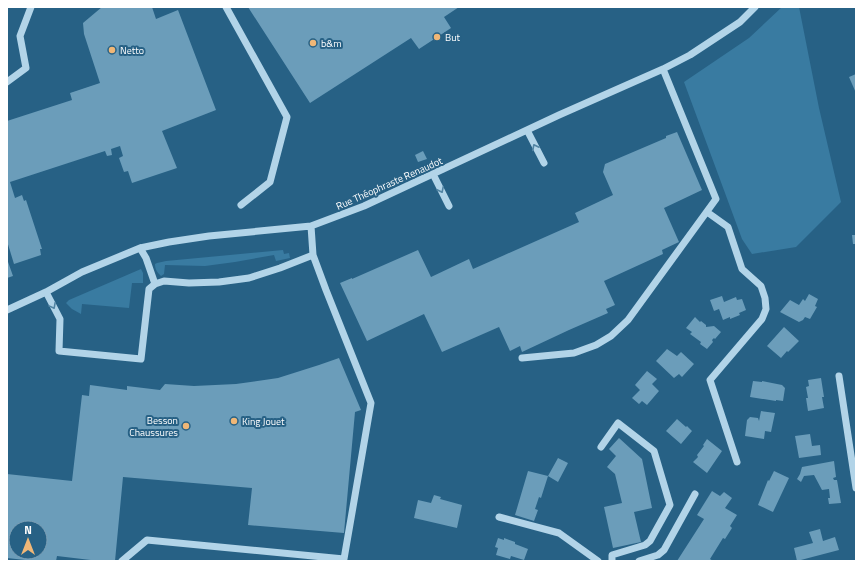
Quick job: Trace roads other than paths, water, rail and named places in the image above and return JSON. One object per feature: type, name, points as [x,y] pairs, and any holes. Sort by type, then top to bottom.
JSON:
[{"type":"street","points":[[7,82],[26,68],[20,36],[31,7]]},
{"type":"street","points":[[226,7],[287,117],[270,182],[241,205]]},
{"type":"street","name":"Rue Théophraste Renaudot","points":[[7,310],[46,292],[82,272],[140,248],[210,236],[311,226],[364,206],[663,69],[690,55],[740,22],[755,7]]},
{"type":"street","points":[[522,358],[574,353],[596,345],[611,336],[628,320],[716,199],[663,69]]},
{"type":"street","points":[[527,130],[544,163]]},
{"type":"street","points":[[433,174],[449,206]]},
{"type":"street","points":[[707,212],[728,227],[742,269],[761,286],[765,298],[766,309],[762,319],[710,380],[737,462]]},
{"type":"street","points":[[122,561],[147,540],[344,559],[371,403],[313,255],[311,226]]},
{"type":"street","points":[[140,248],[146,258],[155,284]]},
{"type":"street","points":[[46,292],[60,319],[59,351],[141,359],[150,289],[155,284],[164,282],[219,282],[249,278],[313,255]]},
{"type":"street","points":[[839,376],[856,488]]},
{"type":"street","points":[[601,447],[618,423],[654,451],[670,505],[650,541],[645,545],[612,555],[612,561]]},
{"type":"street","points":[[639,561],[658,555],[664,550],[695,494]]},
{"type":"street","points":[[500,517],[560,533],[598,561]]},
{"type":"place","name":"But","points":[[437,37]]},
{"type":"place","name":"b&m","points":[[313,43]]},
{"type":"place","name":"Netto","points":[[112,50]]},
{"type":"place","name":"King Jouet","points":[[234,421]]},
{"type":"place","name":"Besson Chaussures","points":[[186,426]]}]
